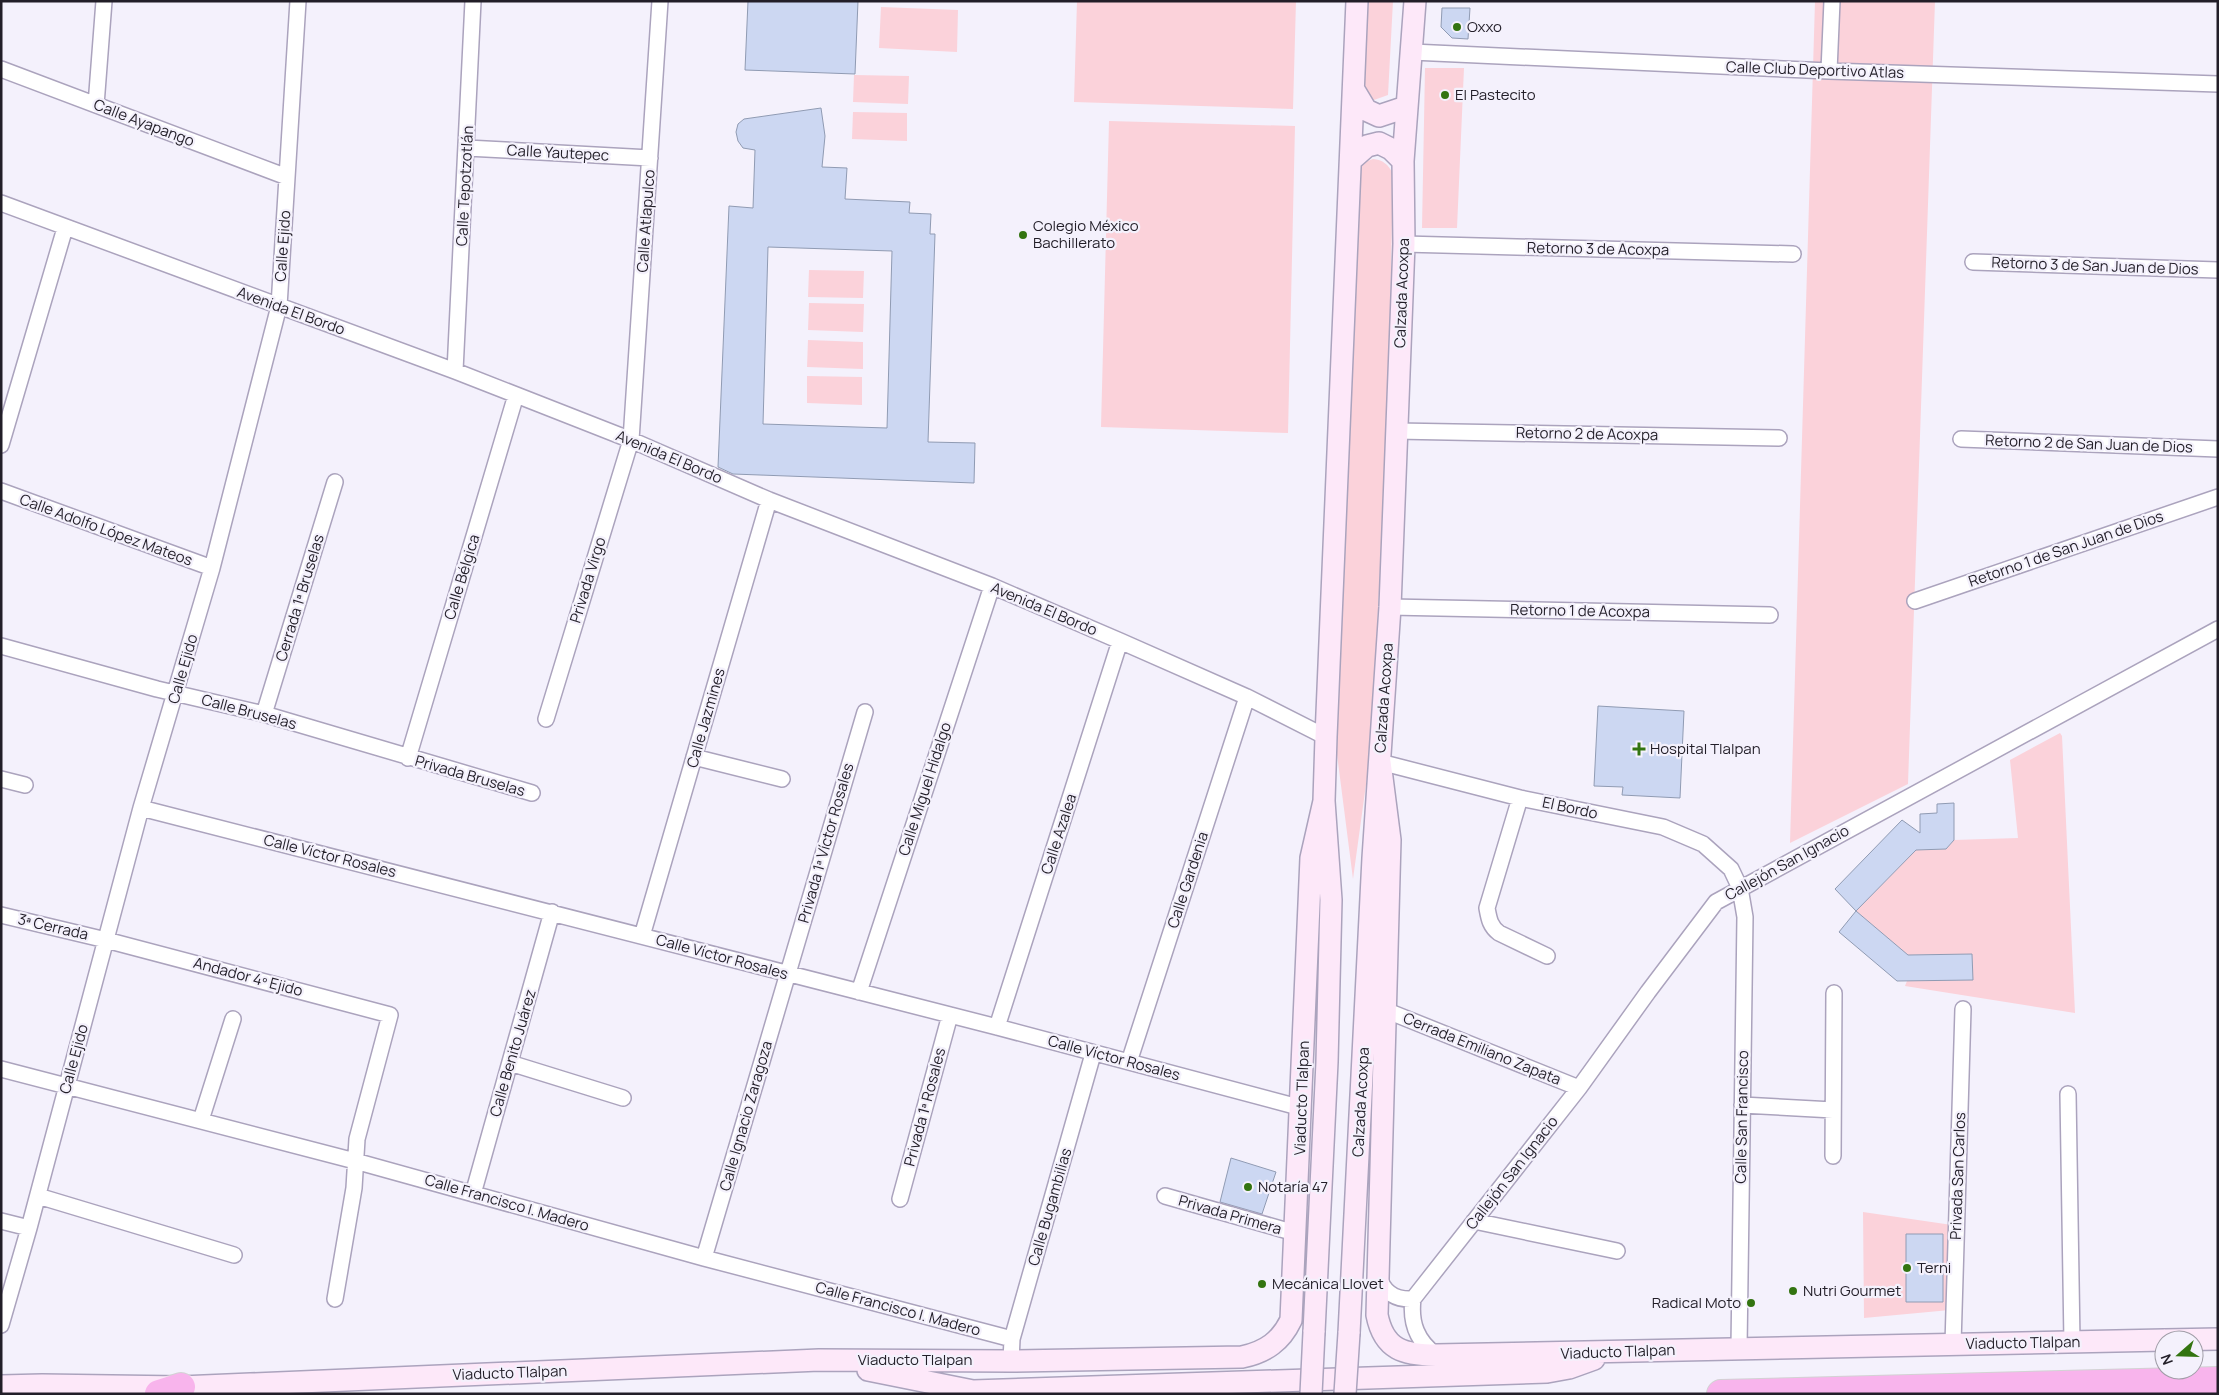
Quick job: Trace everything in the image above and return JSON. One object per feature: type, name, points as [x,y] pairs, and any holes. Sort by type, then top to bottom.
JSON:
[{"type":"highway","points":[[1721,1394],[2218,1380]]},
{"type":"main road","points":[[1311,1394],[1326,1062],[1331,900],[1324,800],[1326,737],[1357,1]]},
{"type":"main road","name":"Calzada Acoxpa","points":[[1344,1394],[1349,1333],[1373,858],[1390,607],[1404,244],[1403,161],[1415,1]]},
{"type":"main road","points":[[1354,90],[1366,110],[1379,116],[1406,107]]},
{"type":"main road","points":[[1351,160],[1367,146],[1379,143],[1391,149],[1403,161]]},
{"type":"main road","name":"Viaducto Tlalpan","points":[[1380,762],[1390,840],[1377,1315],[1388,1341],[1405,1352],[1436,1355],[1610,1353],[1739,1348],[2154,1340]]},
{"type":"main road","name":"Viaducto Tlalpan","points":[[1,1386],[42,1385],[170,1390],[819,1360],[1011,1361],[1242,1357],[1263,1351],[1280,1338],[1291,1320],[1302,1108],[1311,858],[1324,800]]},
{"type":"main road","name":"Viaducto Tlalpan","points":[[2204,1339],[2218,1339]]},
{"type":"main road","points":[[819,1360],[973,1390],[1547,1372],[1570,1368],[1610,1353]]},
{"type":"street","points":[[96,104],[104,1]]},
{"type":"street","name":"Calle Ejido","points":[[1,1325],[38,1196],[141,808],[212,568],[279,306],[298,1]]},
{"type":"street","name":"Calle Tepotzotlán","points":[[455,372],[473,1]]},
{"type":"street","name":"Calle Atlapulco","points":[[632,440],[660,1]]},
{"type":"street","points":[[1828,72],[1832,1]]},
{"type":"street","name":"Calle Club Deportivo Atlas","points":[[1412,52],[1828,72],[2218,84]]},
{"type":"street","name":"Calle Ayapango","points":[[1,69],[287,177]]},
{"type":"street","name":"Calle Yautepec","points":[[466,148],[650,158]]},
{"type":"street","name":"Avenida El Bordo","points":[[1,203],[632,440],[769,500],[992,586],[1247,697],[1326,737]]},
{"type":"street","points":[[1,445],[65,228]]},
{"type":"street","name":"Retorno 3 de Acoxpa","points":[[1404,244],[1793,254]]},
{"type":"street","name":"Retorno 3 de San Juan de Dios","points":[[1973,262],[2218,270]]},
{"type":"street","name":"Calle Bélgica","points":[[408,758],[516,395]]},
{"type":"street","name":"Retorno 2 de Acoxpa","points":[[1396,431],[1779,438]]},
{"type":"street","name":"Retorno 2 de San Juan de Dios","points":[[1960,439],[2218,449]]},
{"type":"street","name":"Privada Virgo","points":[[546,719],[632,440]]},
{"type":"street","name":"Cerrada 1ª Bruselas","points":[[264,714],[335,482]]},
{"type":"street","name":"Calle Adolfo López Mateos","points":[[1,491],[212,568]]},
{"type":"street","name":"Retorno 1 de San Juan de Dios","points":[[1915,601],[2218,497]]},
{"type":"street","name":"Calle Jazmines","points":[[642,936],[769,500]]},
{"type":"street","name":"Calle Miguel Hidalgo","points":[[859,992],[992,586]]},
{"type":"street","name":"Retorno 1 de Acoxpa","points":[[1390,607],[1770,615]]},
{"type":"street","name":"Callejón San Ignacio","points":[[1413,1299],[1579,1088],[1716,902],[2218,630]]},
{"type":"street","name":"Calle Azalea","points":[[997,1027],[1120,641]]},
{"type":"street","name":"Calle Bruselas","points":[[1,646],[175,693],[264,714],[408,758]]},
{"type":"street","name":"Calle Gardenia","points":[[1129,1062],[1247,697]]},
{"type":"street","name":"Privada 1ª Víctor Rosales","points":[[788,974],[865,712]]},
{"type":"street","points":[[694,757],[782,779]]},
{"type":"street","name":"Privada Bruselas","points":[[408,758],[532,793]]},
{"type":"street","name":"El Bordo","points":[[1380,762],[1520,798],[1663,827],[1703,844],[1731,869],[1740,888]]},
{"type":"street","points":[[1,779],[25,785]]},
{"type":"street","points":[[1520,798],[1488,908],[1488,918],[1492,928],[1499,933],[1546,956]]},
{"type":"street","name":"Calle Víctor Rosales","points":[[141,808],[552,912],[1302,1108]]},
{"type":"street","name":"Calle San Francisco","points":[[1739,1348],[1745,917],[1740,888]]},
{"type":"street","name":"Calle Benito Juárez","points":[[473,1194],[552,912]]},
{"type":"street","name":"3ª Cerrada","points":[[1,915],[106,940]]},
{"type":"street","name":"Andador 4º Ejido","points":[[106,940],[390,1015],[357,1140],[354,1160]]},
{"type":"street","name":"Calle Ignacio Zaragoza","points":[[704,1258],[788,974]]},
{"type":"street","points":[[1833,1156],[1834,993]]},
{"type":"street","name":"Privada San Carlos","points":[[1954,1344],[1963,1008]]},
{"type":"street","name":"Cerrada Emiliano Zapata","points":[[1386,1010],[1579,1088]]},
{"type":"street","name":"Privada 1ª Rosales","points":[[900,1199],[950,1015]]},
{"type":"street","points":[[201,1120],[233,1020]]},
{"type":"street","name":"Calle Bugambilias","points":[[1011,1361],[1012,1339],[1093,1054]]},
{"type":"street","points":[[510,1063],[623,1098]]},
{"type":"street","name":"Calle Francisco I. Madero","points":[[1,1070],[354,1160],[704,1258],[1012,1339]]},
{"type":"street","points":[[2068,1094],[2072,1342]]},
{"type":"street","points":[[1742,1105],[1833,1110]]},
{"type":"street","points":[[335,1299],[354,1188],[354,1160]]},
{"type":"street","points":[[38,1196],[234,1255]]},
{"type":"street","name":"Privada Primera","points":[[1165,1196],[1295,1233]]},
{"type":"street","points":[[1,1220],[29,1228]]},
{"type":"street","points":[[1474,1221],[1617,1251]]},
{"type":"street","points":[[1378,1274],[1380,1281],[1390,1293],[1405,1300],[1413,1299],[1412,1310],[1416,1332],[1424,1345],[1436,1355]]},
{"type":"shaded area","points":[[1077,1],[1296,1],[1293,109],[1074,102]]},
{"type":"shaded area","points":[[1367,1],[1393,1],[1388,95],[1374,100],[1363,87]]},
{"type":"shaded area","points":[[1815,1],[1935,1],[1908,784],[1790,843]]},
{"type":"shaded area","points":[[881,7],[958,10],[957,52],[879,48]]},
{"type":"shaded area","points":[[1425,68],[1464,68],[1457,228],[1422,228]]},
{"type":"shaded area","points":[[854,75],[909,76],[908,104],[853,102]]},
{"type":"shaded area","points":[[853,112],[907,113],[907,141],[852,139]]},
{"type":"shaded area","points":[[1109,121],[1295,126],[1288,433],[1101,427]]},
{"type":"shaded area","points":[[1373,159],[1385,163],[1393,174],[1388,412],[1371,748],[1353,879],[1334,731],[1359,169],[1365,162]]},
{"type":"shaded area","points":[[809,270],[864,271],[863,298],[808,297]]},
{"type":"shaded area","points":[[809,303],[864,304],[863,332],[808,330]]},
{"type":"shaded area","points":[[808,340],[863,342],[863,369],[807,367]]},
{"type":"shaded area","points":[[807,376],[862,377],[862,405],[807,403]]},
{"type":"shaded area","points":[[2060,733],[2062,736],[2075,1013],[1905,986],[1907,981],[1973,980],[1972,954],[1908,955],[1856,911],[1916,850],[1946,849],[1954,840],[2018,838],[2010,760]]},
{"type":"shaded area","name":"Terni","points":[[1863,1212],[1952,1225],[1950,1310],[1864,1318]]},
{"type":"building","points":[[748,1],[858,1],[855,74],[745,70]]},
{"type":"building","points":[[1442,8],[1470,8],[1468,39],[1452,38],[1441,27]]},
{"type":"building","points":[[821,108],[825,136],[822,167],[847,168],[845,199],[910,202],[909,213],[931,214],[930,234],[935,234],[928,442],[975,443],[974,483],[733,474],[718,467],[729,206],[753,208],[755,150],[743,148],[738,141],[736,132],[738,124],[744,119]],"holes":[[[768,247],[892,251],[887,428],[763,424]]]},
{"type":"building","name":"Hospital Tlalpan","points":[[1598,706],[1684,711],[1680,798],[1622,795],[1623,787],[1594,786]]},
{"type":"building","points":[[1954,803],[1954,840],[1946,849],[1916,850],[1856,911],[1835,889],[1902,820],[1920,833],[1920,814],[1937,813],[1937,804]]},
{"type":"building","points":[[1856,911],[1908,955],[1972,954],[1973,980],[1897,981],[1839,932]]},
{"type":"building","name":"Notaría 47","points":[[1231,1158],[1276,1172],[1262,1214],[1220,1202]]},
{"type":"building","points":[[1906,1234],[1943,1234],[1943,1302],[1906,1302]]},
{"type":"place","name":"Oxxo","points":[[1457,27]]},
{"type":"place","name":"El Pastecito","points":[[1445,95]]},
{"type":"place","name":"Colegio México Bachillerato","points":[[1023,235]]},
{"type":"place","name":"Hospital Tlalpan","points":[[1639,749]]},
{"type":"place","name":"Notaría 47","points":[[1248,1187]]},
{"type":"place","name":"Terni","points":[[1907,1268]]},
{"type":"place","name":"Mecánica Llovet","points":[[1262,1284]]},
{"type":"place","name":"Nutri Gourmet","points":[[1793,1291]]},
{"type":"place","name":"Radical Moto","points":[[1751,1303]]}]
